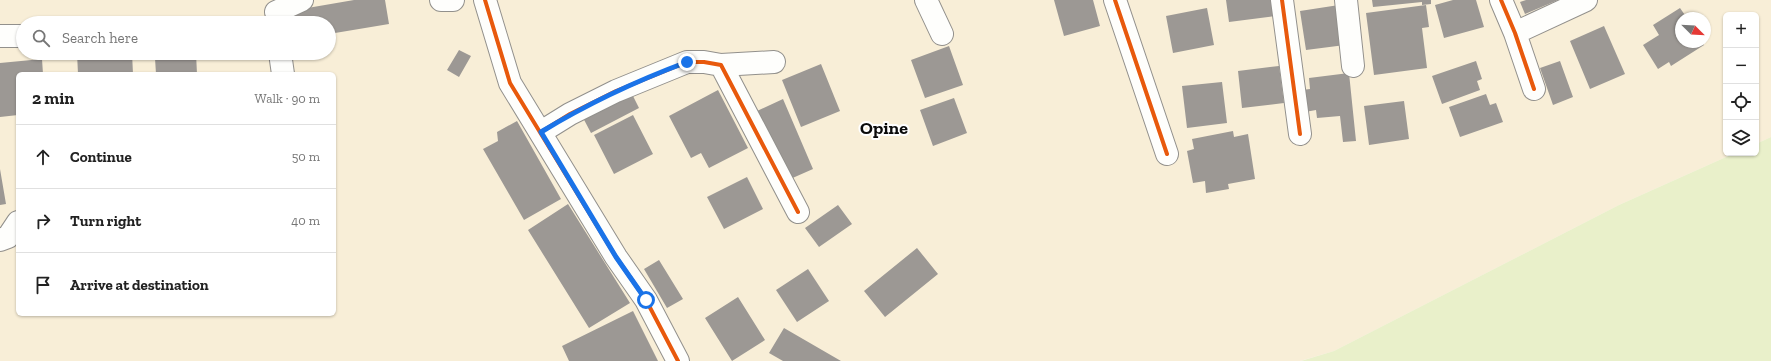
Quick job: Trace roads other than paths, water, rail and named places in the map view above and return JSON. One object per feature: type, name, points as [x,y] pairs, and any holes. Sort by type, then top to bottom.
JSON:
[{"type":"street","points":[[276,12],[302,0]]},
{"type":"street","points":[[441,0],[452,0]]},
{"type":"street","points":[[485,0],[510,83],[616,257],[646,300],[678,361]]},
{"type":"street","points":[[926,0],[942,34]]},
{"type":"street","points":[[1115,0],[1168,154]]},
{"type":"street","points":[[1282,0],[1300,134]]},
{"type":"street","points":[[1346,0],[1352,66]]},
{"type":"street","points":[[1501,0],[1515,33],[1534,89]]},
{"type":"street","points":[[1515,33],[1586,0]]},
{"type":"street","points":[[0,36],[16,36]]},
{"type":"street","points":[[281,60],[282,72]]},
{"type":"street","points":[[541,132],[570,114],[616,91],[687,62],[704,62],[721,65],[774,62]]},
{"type":"street","points":[[721,65],[798,212]]},
{"type":"street","points":[[0,240],[8,237],[16,225]]},
{"type":"district","name":"Opine","points":[[884,128]]}]
